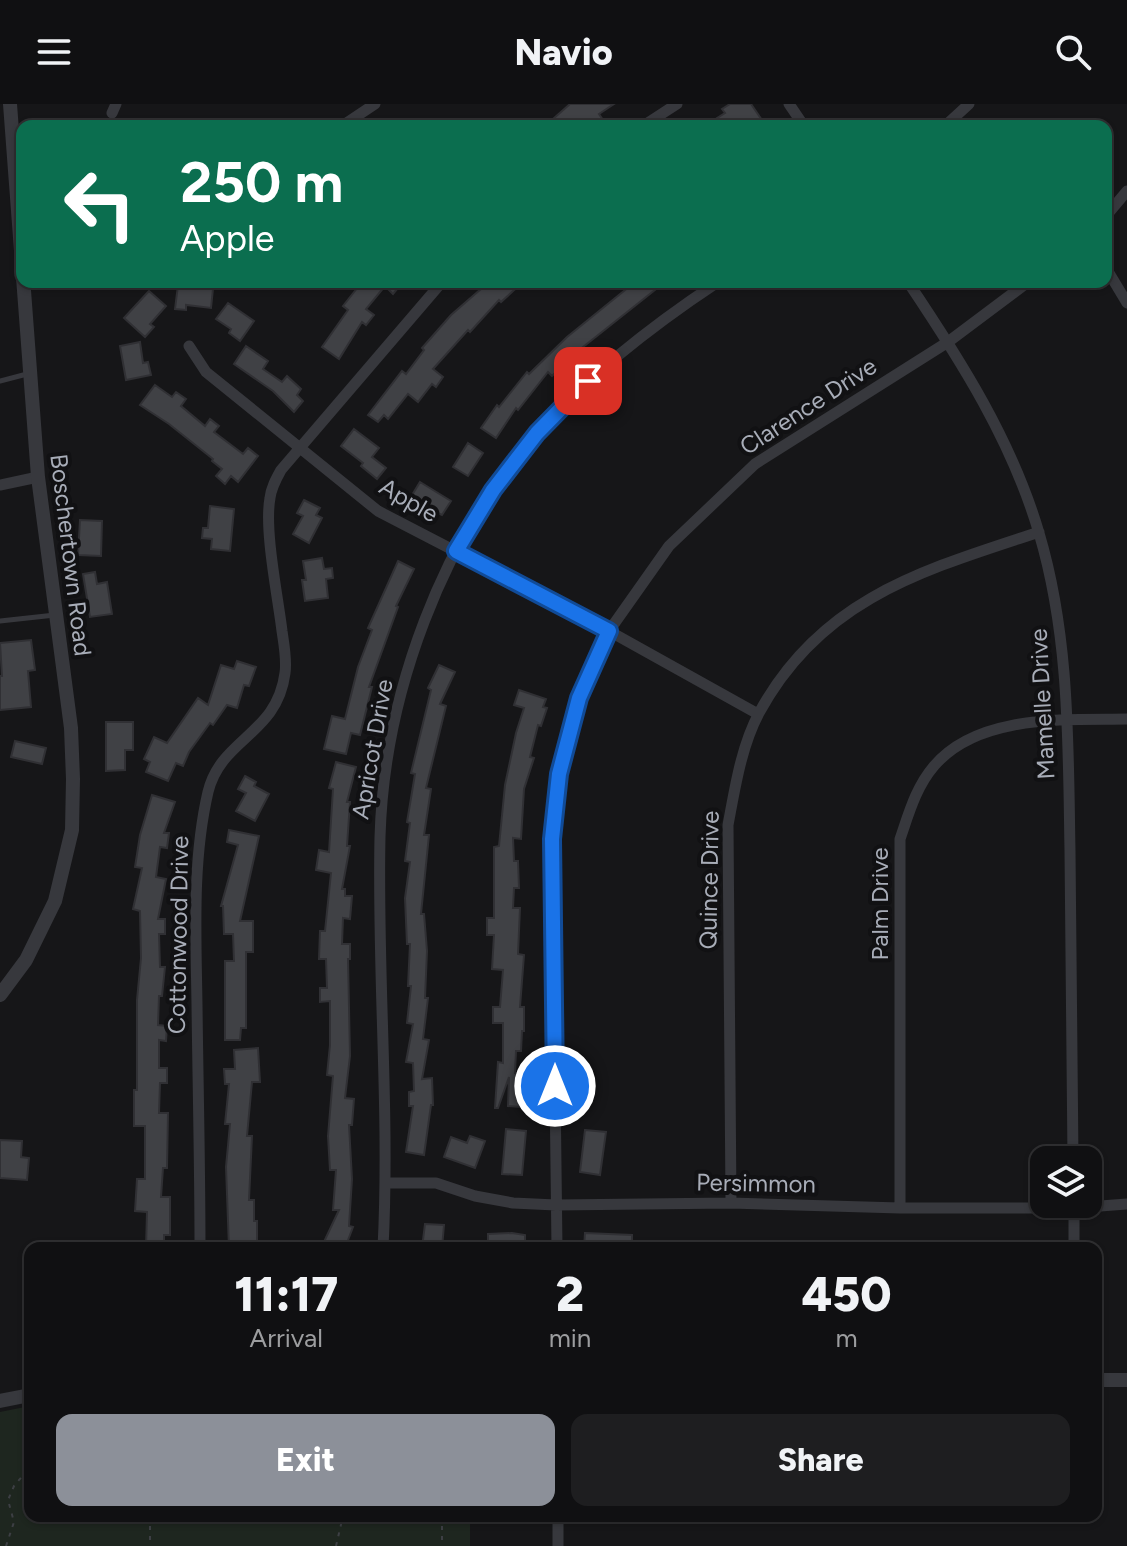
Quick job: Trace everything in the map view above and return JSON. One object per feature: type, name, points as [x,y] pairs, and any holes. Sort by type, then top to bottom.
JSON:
[{"type":"street","name":"Boschertown Road","points":[[10,104],[16,194]]},
{"type":"street","points":[[351,120],[375,104]]},
{"type":"street","points":[[652,120],[677,104]]},
{"type":"street","points":[[952,120],[969,104]]},
{"type":"street","points":[[1112,209],[1127,191]]},
{"type":"street","points":[[1112,278],[1127,303]]},
{"type":"street","name":"Boschertown Road","points":[[0,995],[26,960],[42,931],[55,901],[72,830],[71,728],[38,477],[22,288]]},
{"type":"street","name":"Cottonwood Drive","points":[[200,1242],[197,945],[202,828],[215,772],[223,759],[275,708],[283,683],[285,658],[269,499],[281,470],[437,288]]},
{"type":"street","name":"Apricot Drive","points":[[383,1242],[386,1183],[380,835],[386,769],[397,708],[415,650],[456,551],[493,490],[537,433],[588,381],[643,335],[710,288]]},
{"type":"street","name":"Mamelle Drive","points":[[912,288],[999,429],[1039,532],[1061,625],[1068,720],[1073,1146]]},
{"type":"street","name":"Clarence Drive","points":[[557,1242],[552,839],[559,774],[579,698],[609,631],[669,546],[755,464],[948,342],[1020,288]]},
{"type":"street","name":"Apple","points":[[189,346],[206,372],[378,511],[609,631],[758,714]]},
{"type":"street","points":[[0,485],[38,477]]},
{"type":"street","name":"Quince Drive","points":[[731,1203],[728,825],[739,769],[758,714],[810,645],[877,592],[925,569],[1039,532]]},
{"type":"street","name":"Palm Drive","points":[[900,1208],[900,839],[914,798],[935,764],[957,746],[1005,725],[1127,719]]},
{"type":"street","name":"Persimmon","points":[[386,1183],[436,1183],[475,1196],[513,1203],[556,1205],[731,1203],[900,1208],[1030,1207]]},
{"type":"street","name":"Persimmon","points":[[1102,1205],[1127,1204]]},
{"type":"street","points":[[1074,1218],[1074,1242]]},
{"type":"street","points":[[1102,1380],[1127,1380]]},
{"type":"street","points":[[0,1401],[24,1396]]},
{"type":"street","points":[[558,1522],[558,1546]]},
{"type":"lane","points":[[0,381],[28,373]]},
{"type":"lane","points":[[0,621],[56,615]]},
{"type":"path","points":[[6,1546],[14,1522],[8,1500],[24,1474]]},
{"type":"path","points":[[150,1522],[150,1546]]},
{"type":"path","points":[[336,1546],[342,1522]]},
{"type":"path","points":[[442,1522],[442,1546]]},
{"type":"shaded area","points":[[24,1407],[24,1522],[470,1522],[470,1546],[0,1546],[0,1412]]},
{"type":"building","points":[[570,104],[614,104],[599,114],[603,120],[552,120]]},
{"type":"building","points":[[730,104],[751,104],[762,120],[718,120],[725,113],[722,109]]},
{"type":"building","points":[[178,288],[213,289],[211,308],[186,305],[186,310],[175,309]]},
{"type":"building","points":[[357,288],[383,288],[366,309],[374,315],[366,325],[362,322],[339,359],[322,347],[348,310],[343,306]]},
{"type":"building","points":[[482,288],[516,288],[501,302],[499,300],[470,332],[468,330],[433,369],[443,377],[436,387],[432,384],[418,402],[408,394],[388,419],[384,415],[378,422],[368,415],[402,371],[406,374],[424,350],[422,348],[451,315]]},
{"type":"building","points":[[628,288],[657,288],[578,351],[552,376],[548,372],[518,410],[516,408],[496,438],[481,428],[527,372],[529,374],[567,337]]},
{"type":"building","points":[[149,291],[166,306],[150,324],[154,327],[145,337],[124,318]]},
{"type":"building","points":[[228,303],[254,321],[240,341],[229,333],[231,329],[216,319]]},
{"type":"building","points":[[140,342],[143,363],[148,362],[151,375],[126,380],[120,346]]},
{"type":"building","points":[[246,346],[268,361],[263,369],[282,382],[287,376],[301,389],[297,395],[303,401],[294,412],[273,391],[234,364]]},
{"type":"building","points":[[155,385],[172,397],[176,392],[186,399],[181,406],[205,426],[210,419],[219,426],[214,432],[243,454],[248,448],[258,456],[238,482],[231,476],[225,484],[216,476],[222,469],[213,459],[140,405]]},
{"type":"building","points":[[354,429],[379,448],[372,457],[386,468],[377,479],[341,446]]},
{"type":"building","points":[[468,443],[483,453],[468,476],[453,467]]},
{"type":"building","points":[[420,482],[451,501],[442,515],[409,500]]},
{"type":"building","points":[[304,500],[320,508],[316,515],[322,518],[309,543],[293,534],[303,516],[297,513]]},
{"type":"building","points":[[210,506],[234,509],[230,551],[211,549],[212,539],[202,538],[203,528],[208,528]]},
{"type":"building","points":[[80,520],[102,521],[101,556],[78,555]]},
{"type":"building","points":[[322,558],[324,569],[332,568],[333,578],[326,579],[328,598],[305,601],[303,561]]},
{"type":"building","points":[[398,561],[414,569],[396,606],[369,687],[372,687],[360,735],[351,733],[346,754],[324,749],[332,716],[345,719],[358,667],[372,630],[368,628]]},
{"type":"building","points":[[95,572],[97,584],[107,582],[112,614],[90,617],[83,574]]},
{"type":"building","points":[[31,640],[35,670],[28,671],[31,707],[0,710],[0,643]]},
{"type":"building","points":[[237,661],[256,667],[249,686],[244,685],[237,708],[227,705],[189,752],[183,766],[176,763],[168,781],[146,772],[150,762],[144,759],[154,737],[167,743],[198,698],[208,705],[221,665],[234,669]]},
{"type":"building","points":[[439,665],[455,672],[440,704],[446,706],[426,788],[431,789],[424,835],[429,835],[421,914],[424,914],[427,951],[425,998],[428,998],[423,1039],[429,1040],[422,1079],[432,1078],[433,1105],[424,1155],[406,1152],[413,1106],[409,1106],[409,1092],[414,1091],[413,1063],[406,1062],[413,1024],[407,1023],[411,986],[408,986],[410,944],[407,944],[405,898],[410,862],[405,861],[410,823],[407,822],[415,774],[411,773],[431,690],[428,688]]},
{"type":"building","points":[[519,690],[546,699],[543,707],[547,708],[541,726],[538,725],[530,757],[534,758],[524,789],[521,839],[513,838],[519,888],[514,888],[513,908],[520,908],[518,954],[524,955],[520,1007],[524,1007],[524,1031],[521,1051],[516,1051],[515,1073],[522,1073],[521,1107],[508,1106],[509,1077],[498,1108],[495,1108],[498,1062],[503,1063],[503,1023],[493,1023],[493,1007],[500,1007],[503,970],[492,969],[494,935],[487,935],[487,918],[494,918],[494,847],[499,846],[505,785],[524,708],[514,705]]},
{"type":"building","points":[[106,722],[133,722],[133,750],[125,750],[125,770],[106,771]]},
{"type":"building","points":[[15,741],[46,748],[42,764],[11,757]]},
{"type":"building","points":[[336,762],[356,767],[347,802],[350,802],[347,846],[350,846],[342,889],[345,889],[345,896],[352,896],[350,919],[343,918],[342,944],[350,944],[350,1056],[345,1098],[354,1099],[352,1125],[349,1125],[352,1179],[349,1226],[353,1227],[347,1242],[324,1242],[339,1210],[333,1210],[336,1170],[330,1170],[328,1136],[333,1076],[327,1075],[330,1001],[320,1002],[320,988],[327,988],[326,959],[319,959],[320,931],[325,931],[331,873],[316,870],[319,850],[329,852],[333,789],[329,788]]},
{"type":"building","points":[[245,776],[256,782],[254,786],[269,794],[255,821],[236,811],[246,793],[238,789]]},
{"type":"building","points":[[152,795],[175,802],[164,833],[169,833],[167,848],[160,847],[156,877],[166,879],[158,919],[165,919],[165,934],[159,934],[160,967],[165,967],[162,996],[159,996],[158,1025],[167,1026],[166,1041],[159,1040],[159,1068],[167,1068],[167,1083],[160,1083],[159,1113],[168,1113],[167,1168],[163,1168],[161,1197],[170,1197],[170,1235],[164,1235],[164,1242],[146,1242],[147,1212],[135,1211],[137,1179],[145,1179],[145,1126],[134,1126],[141,958],[140,911],[133,909],[142,868],[135,867],[140,835]]},
{"type":"building","points":[[229,830],[259,836],[240,921],[253,921],[253,952],[246,952],[246,1028],[241,1028],[240,1040],[225,1040],[225,961],[234,961],[233,934],[224,934],[221,906],[238,845],[227,842]]},
{"type":"building","points":[[258,1048],[260,1082],[252,1082],[247,1136],[252,1136],[249,1200],[254,1200],[257,1242],[229,1242],[226,1167],[230,1124],[225,1124],[229,1084],[225,1084],[224,1069],[235,1069],[234,1050]]},
{"type":"building","points":[[506,1129],[526,1131],[522,1175],[502,1174]]},
{"type":"building","points":[[585,1130],[606,1132],[600,1175],[580,1172]]},
{"type":"building","points":[[470,1136],[485,1141],[475,1168],[444,1157],[451,1137],[467,1143]]},
{"type":"building","points":[[0,1140],[22,1141],[21,1157],[29,1158],[27,1180],[0,1178]]},
{"type":"building","points":[[425,1224],[444,1225],[443,1242],[423,1242]]},
{"type":"building","points":[[585,1233],[632,1235],[632,1242],[584,1242]]},
{"type":"building","points":[[488,1234],[525,1235],[525,1242],[488,1242]]},
{"type":"route","points":[[555,1086],[552,839],[559,774],[579,698],[609,631],[456,551],[493,490],[537,433],[588,381]]}]
